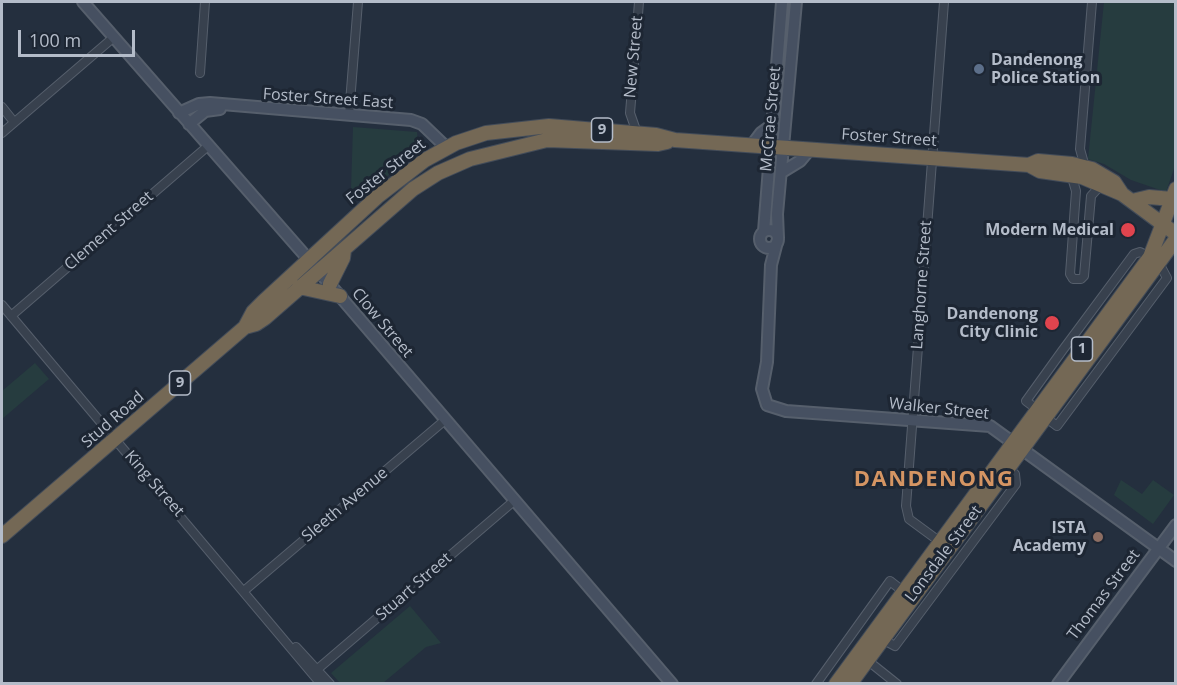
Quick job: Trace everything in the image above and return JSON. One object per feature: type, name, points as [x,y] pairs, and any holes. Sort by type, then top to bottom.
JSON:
[{"type":"highway","name":"Foster Street","points":[[309,260],[398,180],[447,148],[486,133],[549,126],[620,131],[675,140],[1029,165],[1038,161],[1076,168],[1114,182],[1127,197],[1176,234]]},
{"type":"highway","points":[[505,130],[508,148]]},
{"type":"highway","name":"Foster Street","points":[[319,271],[390,208],[438,173],[470,159],[508,148],[549,140],[658,144],[675,140]]},
{"type":"highway","name":"Foster Street","points":[[1076,168],[1100,186],[1127,197]]},
{"type":"highway","name":"9","points":[[1127,197],[1174,194]]},
{"type":"highway","name":"Lonsdale Street","points":[[1154,260],[1174,194]]},
{"type":"highway","name":"Lonsdale Street","points":[[855,682],[867,660],[945,545],[1154,260],[1176,239]]},
{"type":"highway","points":[[330,284],[343,258],[344,248]]},
{"type":"highway","name":"Stud Road","points":[[245,327],[253,312],[309,260]]},
{"type":"highway","name":"Stud Road","points":[[2,536],[245,327],[265,318],[319,271]]},
{"type":"highway","points":[[299,287],[340,296]]},
{"type":"highway","name":"Lonsdale Street","points":[[836,684],[904,592],[1008,468],[1019,445]]},
{"type":"street","name":"Clow Street","points":[[82,2],[319,271],[672,684]]},
{"type":"street","points":[[200,73],[205,2]]},
{"type":"street","points":[[349,115],[358,2]]},
{"type":"street","name":"New Street","points":[[637,133],[630,113],[639,2]]},
{"type":"street","name":"McCrae Street","points":[[767,405],[762,389],[767,362],[766,335],[771,265],[778,240],[777,214],[782,172],[772,125],[782,2]]},
{"type":"street","name":"McCrae Street","points":[[764,231],[796,2]]},
{"type":"street","name":"Langhorne Street","points":[[944,2],[930,158],[906,513],[911,521],[945,545]]},
{"type":"street","points":[[1092,2],[1080,149],[1076,168],[1070,274],[1073,279],[1081,279],[1084,276],[1091,196],[1100,186]]},
{"type":"street","points":[[2,133],[114,38]]},
{"type":"street","name":"Foster Street East","points":[[179,113],[206,103],[416,121],[447,148]]},
{"type":"street","points":[[2,107],[14,122]]},
{"type":"street","name":"Foster Street East","points":[[189,124],[205,111],[238,107]]},
{"type":"street","name":"New Street","points":[[620,131],[630,113]]},
{"type":"street","points":[[752,145],[761,133],[772,125]]},
{"type":"street","name":"Clement Street","points":[[11,316],[208,146]]},
{"type":"street","points":[[782,172],[800,161],[810,149]]},
{"type":"street","points":[[1076,168],[1080,149]]},
{"type":"street","points":[[764,231],[773,231],[778,240],[772,247],[763,245],[760,237],[764,231]]},
{"type":"street","name":"McCrae Street","points":[[763,245],[771,265]]},
{"type":"street","name":"Lonsdale Street","points":[[1041,414],[1058,426],[1161,287],[1167,274],[1154,260]]},
{"type":"street","name":"King Street","points":[[2,305],[284,636],[315,671],[330,684]]},
{"type":"street","name":"Walker Street","points":[[767,405],[786,411],[983,425],[1019,445],[1176,561]]},
{"type":"street","name":"Sleeth Avenue","points":[[245,590],[445,420]]},
{"type":"street","name":"Lonsdale Street","points":[[882,639],[896,646],[1016,484],[1015,474],[1008,468]]},
{"type":"street","name":"Stuart Street","points":[[315,671],[515,500]]},
{"type":"street","name":"Thomas Street","points":[[1058,684],[1176,525]]},
{"type":"street","name":"Lonsdale Street","points":[[816,684],[890,581],[904,592]]},
{"type":"street","points":[[867,660],[897,684]]},
{"type":"street","name":"Clow Street","points":[[657,665],[663,684]]},
{"type":"street","name":"King Street","points":[[315,671],[321,684]]},
{"type":"green space","points":[[1104,2],[1175,2],[1176,163],[1166,192],[1131,180],[1104,164],[1088,159]]},
{"type":"green space","points":[[353,127],[417,132],[419,151],[357,200],[351,189]]},
{"type":"green space","points":[[35,363],[49,379],[2,419],[2,391]]},
{"type":"green space","points":[[1121,480],[1142,494],[1153,480],[1174,495],[1153,524],[1114,495]]},
{"type":"green space","points":[[410,606],[441,643],[426,647],[383,683],[340,683],[331,673]]},
{"type":"place","name":"Dandenong Police Station","points":[[979,69]]},
{"type":"place","name":"Modern Medical","points":[[1128,230]]},
{"type":"place","name":"Dandenong City Clinic","points":[[1052,323]]},
{"type":"place","name":"ISTA Academy","points":[[1098,537]]},
{"type":"district","name":"DANDENONG","points":[[934,480]]}]
